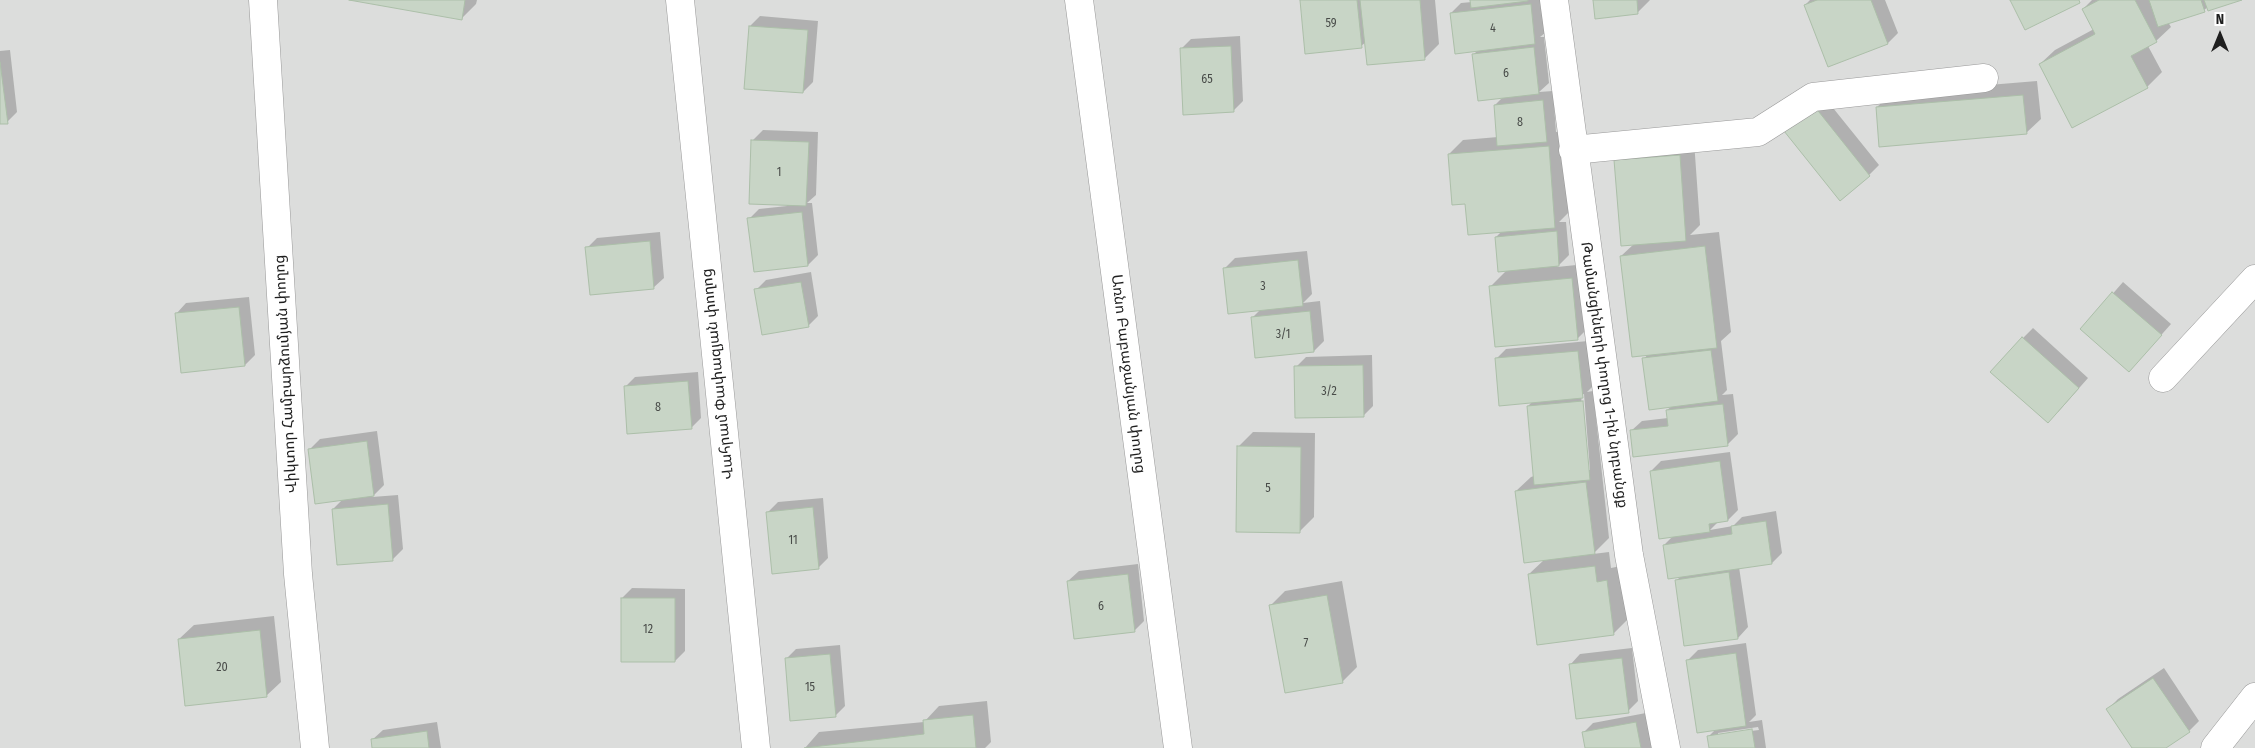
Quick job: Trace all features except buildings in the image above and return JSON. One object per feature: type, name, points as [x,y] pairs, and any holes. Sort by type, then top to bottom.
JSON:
[{"type":"street","name":"Վիկտոր Համբարձումյան փողոց","points":[[263,0],[298,574],[315,748]]},
{"type":"street","name":"Վահրամ Փափազյան փողոց","points":[[680,0],[756,748]]},
{"type":"street","name":"Առնո Բաբաջանյան փողոց","points":[[1079,0],[1178,748]]},
{"type":"street","name":"Թամանցիների փողոց 1-ին նրբանցք","points":[[1554,0],[1629,555],[1666,748]]},
{"type":"street","points":[[1574,150],[1758,132],[1813,97],[1984,78]]},
{"type":"street","points":[[2163,378],[2255,279]]},
{"type":"street","points":[[2215,748],[2255,697]]},
{"type":"shaded area","points":[[0,0],[2255,0],[2255,748],[0,748]]}]
